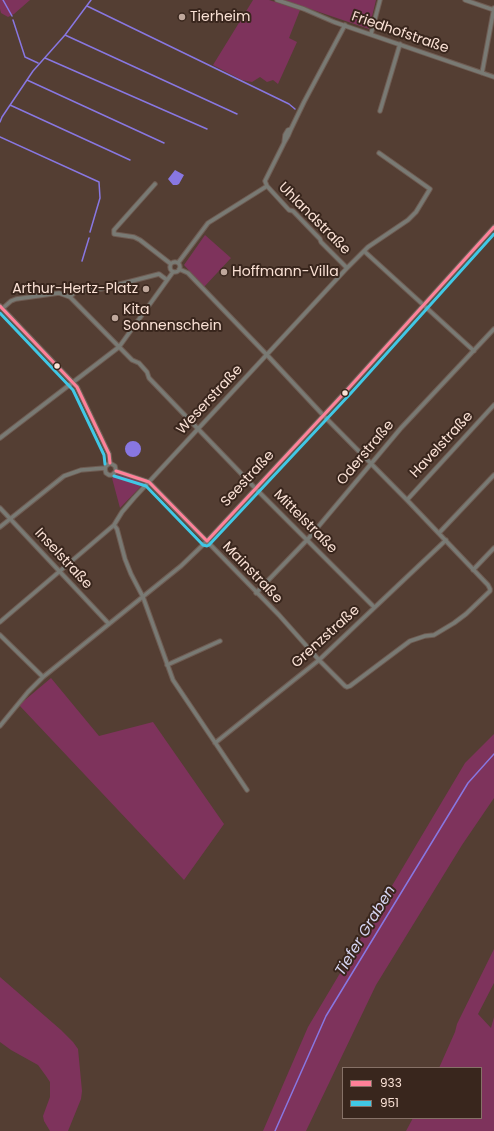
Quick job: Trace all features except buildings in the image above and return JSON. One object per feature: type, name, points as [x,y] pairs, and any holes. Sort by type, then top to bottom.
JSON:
[{"type":"street","name":"Friedhofstraße","points":[[277,0],[494,77]]},
{"type":"street","points":[[371,34],[380,0]]},
{"type":"street","points":[[465,0],[494,9],[482,73]]},
{"type":"street","points":[[178,263],[208,223],[266,186],[265,180],[345,25]]},
{"type":"street","points":[[380,111],[400,44]]},
{"type":"street","name":"Weserstraße","points":[[0,622],[114,525],[122,512],[149,482],[347,268],[364,251],[412,217],[430,189],[379,153]]},
{"type":"street","points":[[155,184],[114,230],[114,234],[134,236],[171,264]]},
{"type":"street","name":"Uhlandstraße","points":[[266,186],[290,210],[293,211],[347,268]]},
{"type":"street","name":"Seestraße","points":[[0,726],[28,692],[43,677],[181,566],[207,541],[494,227]]},
{"type":"street","points":[[364,251],[474,351]]},
{"type":"street","points":[[171,264],[175,262],[178,263]]},
{"type":"street","points":[[178,263],[180,267],[179,269]]},
{"type":"street","points":[[171,264],[170,269],[173,272]]},
{"type":"street","points":[[0,438],[119,347],[173,272],[176,272],[179,269]]},
{"type":"street","points":[[179,269],[188,273],[323,415],[446,540],[473,570],[494,548]]},
{"type":"street","points":[[110,464],[109,454],[82,396],[73,382],[2,307],[16,299],[59,294],[70,297],[74,293],[101,289],[159,274],[167,280]]},
{"type":"street","name":"Mittelstraße","points":[[70,297],[132,360],[138,363],[147,372],[149,378],[374,607]]},
{"type":"street","name":"Oderstraße","points":[[256,594],[307,540],[401,428],[494,329]]},
{"type":"street","name":"Havelstraße","points":[[407,500],[494,405]]},
{"type":"street","points":[[0,527],[64,476],[81,470],[105,468],[110,464]]},
{"type":"street","points":[[105,468],[108,475],[114,474],[116,471],[115,466],[110,464]]},
{"type":"street","name":"Mainstraße","points":[[116,471],[149,482],[256,594],[279,615],[344,686],[350,686],[410,641],[425,636],[434,635],[454,623],[488,594],[490,589],[473,570]]},
{"type":"street","points":[[439,533],[494,475]]},
{"type":"street","name":"Inselstraße","points":[[0,508],[109,624]]},
{"type":"street","points":[[114,525],[117,529],[125,559],[143,597],[173,680],[247,790]]},
{"type":"street","name":"Grenzstraße","points":[[215,743],[319,660],[446,540]]},
{"type":"street","points":[[0,635],[43,677]]},
{"type":"street","points":[[167,665],[220,641]]},
{"type":"shaded area","points":[[0,0],[30,0],[14,14],[8,17],[1,13]]},
{"type":"shaded area","points":[[253,0],[269,0],[300,10],[289,38],[297,42],[278,84],[273,80],[267,82],[260,77],[252,82],[242,80],[213,65]]},
{"type":"shaded area","points":[[284,0],[376,0],[369,29]]},
{"type":"shaded area","points":[[175,170],[184,175],[179,184],[173,185],[168,179]]},
{"type":"shaded area","points":[[205,235],[231,258],[204,287],[184,265]]},
{"type":"shaded area","points":[[130,441],[136,441],[141,446],[139,455],[136,457],[130,457],[125,452],[125,446]]},
{"type":"shaded area","points":[[117,474],[144,483],[120,508],[112,478]]},
{"type":"shaded area","points":[[51,678],[99,736],[153,722],[224,824],[184,880],[19,705]]},
{"type":"shaded area","points":[[494,734],[494,798],[462,845],[376,985],[306,1131],[263,1131],[308,1027],[465,763]]},
{"type":"shaded area","points":[[494,949],[494,983],[478,1014],[491,1028],[494,1017],[494,1131],[406,1131],[412,1119],[482,1119],[482,1067],[439,1067],[457,1024]]},
{"type":"shaded area","points":[[0,977],[61,1030],[78,1049],[82,1091],[81,1099],[68,1131],[50,1131],[44,1121],[43,1116],[50,1097],[50,1082],[38,1065],[0,1042]]},
{"type":"waterway","points":[[3,0],[12,16]]},
{"type":"waterway","points":[[0,122],[33,71],[65,35],[91,0]]},
{"type":"waterway","points":[[87,6],[289,104],[295,109]]},
{"type":"waterway","points":[[13,20],[25,57],[38,63]]},
{"type":"waterway","points":[[65,35],[237,114]]},
{"type":"waterway","points":[[45,58],[207,129]]},
{"type":"waterway","points":[[27,80],[164,143]]},
{"type":"waterway","points":[[10,105],[130,160]]},
{"type":"waterway","points":[[0,137],[99,182],[100,198],[90,232]]},
{"type":"waterway","points":[[82,261],[89,238]]},
{"type":"waterway","name":"Tiefer Graben","points":[[275,1131],[326,1016],[468,783],[494,754]]},
{"type":"transit line","name":"933","points":[[207,541],[347,390],[494,227]]},
{"type":"transit line","name":"951","points":[[114,476],[146,486],[203,545],[209,545],[351,393],[494,234]]},
{"type":"transit line","name":"933","points":[[0,306],[77,387],[109,454],[110,463]]},
{"type":"transit line","name":"951","points":[[0,313],[73,390],[104,455],[105,464]]},
{"type":"transit line","name":"933","points":[[116,471],[149,482],[207,541]]},
{"type":"place","name":"Tierheim","points":[[182,17]]},
{"type":"place","name":"Hoffmann-Villa","points":[[224,272]]},
{"type":"place","name":"Arthur-Hertz-Platz","points":[[146,289]]},
{"type":"place","name":"Kita Sonnenschein","points":[[115,318]]}]
